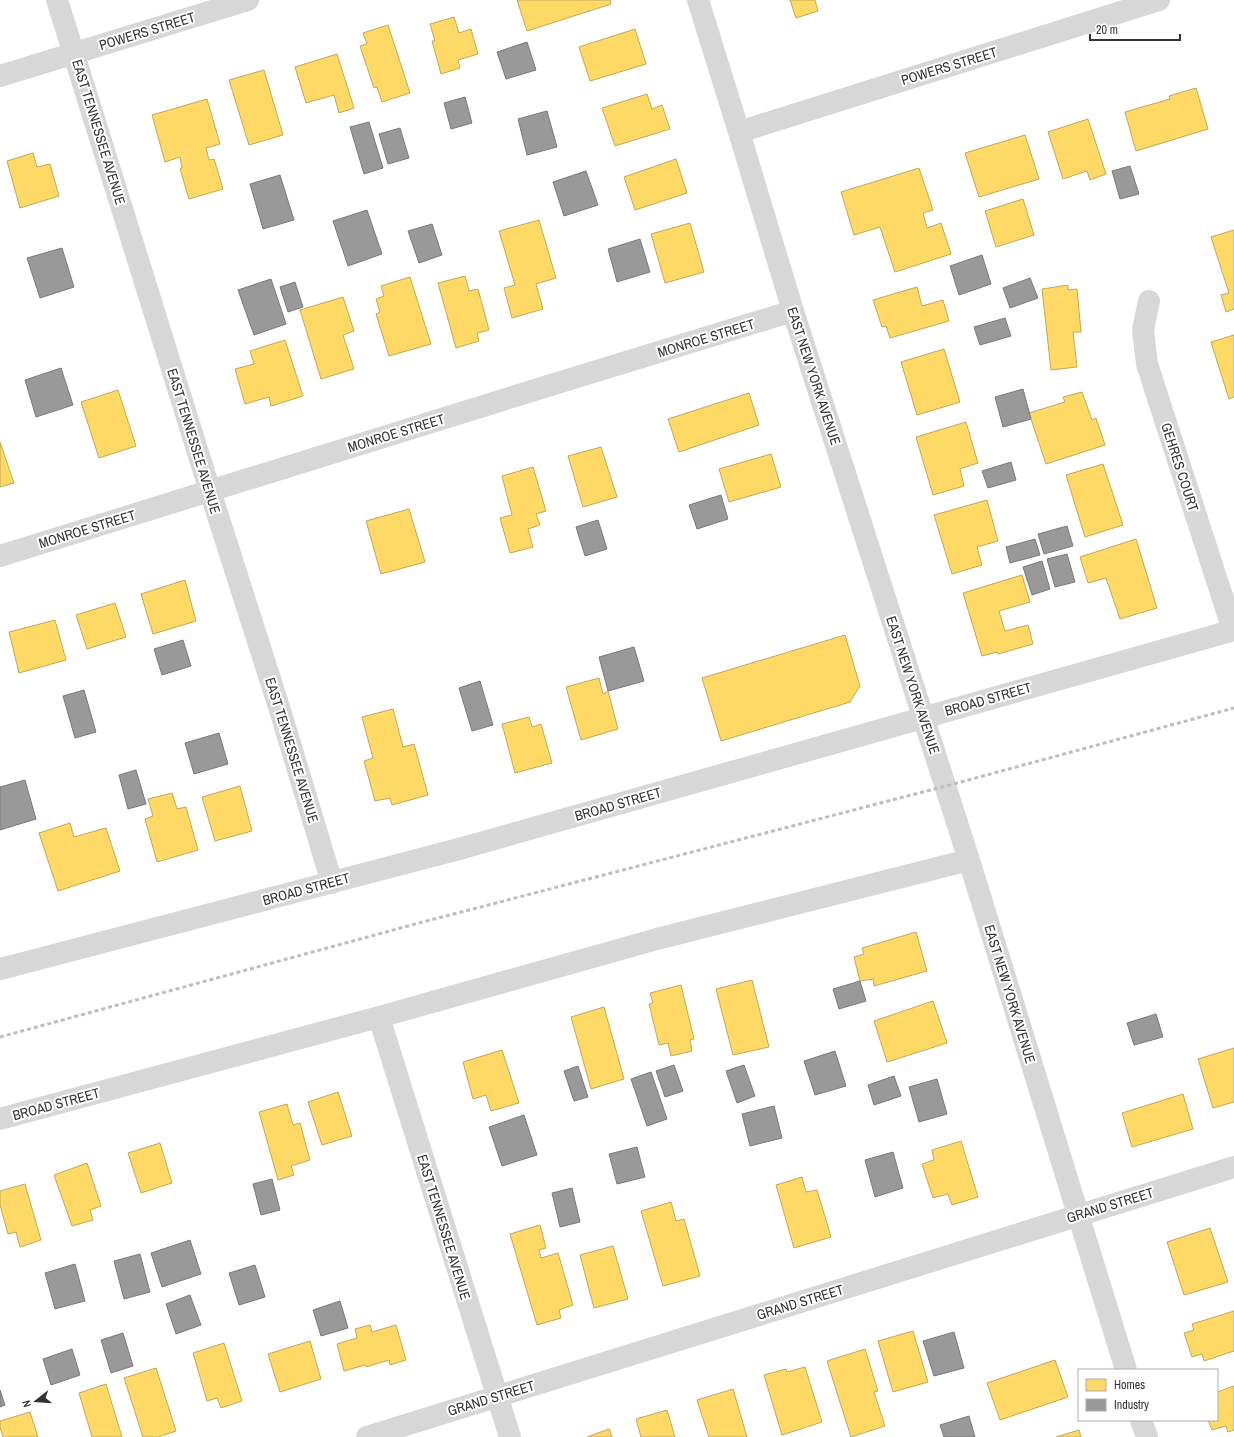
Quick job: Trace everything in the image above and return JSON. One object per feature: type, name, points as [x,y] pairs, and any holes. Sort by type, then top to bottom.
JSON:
[{"type":"street","name":"EAST TENNESSEE AVENUE","points":[[57,0],[279,707],[332,883]]},
{"type":"street","name":"POWERS STREET","points":[[0,76],[248,0]]},
{"type":"street","name":"EAST NEW YORK AVENUE","points":[[698,0],[793,311],[969,860],[1077,1215],[1126,1369]]},
{"type":"street","name":"POWERS STREET","points":[[739,132],[1159,0]]},
{"type":"street","name":"GEHRES COURT","points":[[1149,301],[1143,330],[1147,364],[1233,630]]},
{"type":"street","name":"MONROE STREET","points":[[0,556],[793,311]]},
{"type":"street","name":"BROAD STREET","points":[[0,969],[459,849],[1233,630]]},
{"type":"street","name":"BROAD STREET","points":[[0,1120],[379,1017],[657,939],[969,860]]},
{"type":"street","name":"EAST TENNESSEE AVENUE","points":[[379,1017],[510,1437]]},
{"type":"street","name":"GRAND STREET","points":[[367,1437],[1234,1166]]},
{"type":"street","points":[[1141,1421],[1147,1437]]},
{"type":"building: Homes","points":[[517,0],[610,0],[611,4],[527,31]]},
{"type":"building: Homes","points":[[790,0],[815,0],[818,11],[796,18]]},
{"type":"building: Homes","points":[[454,17],[459,33],[471,29],[478,54],[458,60],[460,68],[441,74],[432,41],[435,41],[430,24]]},
{"type":"building: Homes","points":[[388,25],[410,93],[382,102],[377,87],[374,88],[360,46],[367,44],[363,33]]},
{"type":"building: Homes","points":[[635,29],[646,64],[590,81],[579,47]]},
{"type":"building: Homes","points":[[337,54],[354,108],[339,113],[334,95],[306,103],[295,67]]},
{"type":"building: Homes","points":[[264,70],[283,135],[249,145],[229,80]]},
{"type":"building: Homes","points":[[1196,88],[1208,129],[1136,151],[1125,112],[1170,99],[1169,96]]},
{"type":"building: Homes","points":[[647,94],[652,109],[662,105],[670,129],[615,146],[602,108]]},
{"type":"building: Homes","points":[[207,99],[220,144],[206,148],[209,160],[214,159],[223,189],[189,199],[180,169],[182,168],[180,157],[165,162],[152,115]]},
{"type":"building: Homes","points":[[1088,119],[1106,174],[1090,180],[1087,171],[1063,179],[1048,132]]},
{"type":"building: Homes","points":[[1025,135],[1039,179],[979,197],[965,153]]},
{"type":"building: Homes","points":[[33,153],[37,167],[50,164],[59,196],[20,208],[7,161]]},
{"type":"building: Homes","points":[[676,159],[687,193],[635,210],[624,177]]},
{"type":"building: Homes","points":[[919,168],[933,210],[923,213],[927,228],[941,223],[951,254],[895,272],[880,227],[854,235],[841,192]]},
{"type":"building: Homes","points":[[1023,199],[1034,235],[996,247],[985,211]]},
{"type":"building: Homes","points":[[539,220],[556,278],[536,284],[543,309],[512,318],[504,288],[515,285],[499,231]]},
{"type":"building: Homes","points":[[690,223],[704,272],[665,283],[651,234]]},
{"type":"building: Homes","points":[[1234,230],[1234,309],[1226,312],[1221,295],[1229,293],[1211,237]]},
{"type":"building: Homes","points":[[465,276],[469,291],[478,289],[489,330],[477,333],[479,341],[456,348],[438,283]]},
{"type":"building: Homes","points":[[410,277],[431,344],[389,356],[376,314],[380,312],[376,299],[384,296],[381,286]]},
{"type":"building: Homes","points":[[1068,285],[1068,290],[1077,289],[1081,332],[1073,332],[1077,367],[1051,370],[1042,289]]},
{"type":"building: Homes","points":[[917,287],[922,306],[943,300],[949,321],[890,338],[886,326],[882,327],[873,300]]},
{"type":"building: Homes","points":[[343,297],[354,331],[343,335],[354,369],[321,379],[300,310]]},
{"type":"building: Homes","points":[[1234,335],[1234,397],[1229,399],[1211,342]]},
{"type":"building: Homes","points":[[285,340],[303,396],[271,406],[269,397],[245,404],[235,369],[254,364],[250,351]]},
{"type":"building: Homes","points":[[944,349],[960,402],[917,415],[901,362]]},
{"type":"building: Homes","points":[[118,390],[136,446],[99,458],[81,402]]},
{"type":"building: Homes","points":[[1082,392],[1092,420],[1096,418],[1105,445],[1046,464],[1029,413],[1065,402],[1063,397]]},
{"type":"building: Homes","points":[[749,393],[759,425],[679,452],[668,419]]},
{"type":"building: Homes","points":[[966,422],[978,463],[960,469],[964,486],[933,495],[916,437]]},
{"type":"building: Homes","points":[[0,442],[14,483],[0,487]]},
{"type":"building: Homes","points":[[601,447],[617,497],[583,507],[568,456]]},
{"type":"building: Homes","points":[[771,454],[781,487],[729,502],[719,469]]},
{"type":"building: Homes","points":[[1103,464],[1123,525],[1085,537],[1066,475]]},
{"type":"building: Homes","points":[[533,467],[546,511],[536,514],[540,525],[528,529],[533,547],[510,553],[500,518],[512,515],[502,476]]},
{"type":"building: Homes","points":[[987,500],[998,541],[977,547],[982,565],[952,574],[934,515]]},
{"type":"building: Homes","points":[[409,509],[425,562],[381,574],[366,521]]},
{"type":"building: Homes","points":[[1136,539],[1157,608],[1120,619],[1106,578],[1088,583],[1080,557]]},
{"type":"building: Homes","points":[[1022,575],[1030,602],[999,611],[1005,631],[1028,625],[1033,644],[998,654],[997,652],[982,656],[963,593]]},
{"type":"building: Homes","points":[[185,580],[196,621],[153,634],[141,594]]},
{"type":"building: Homes","points":[[115,603],[126,637],[87,649],[76,615]]},
{"type":"building: Homes","points":[[55,620],[66,660],[19,673],[9,632]]},
{"type":"building: Homes","points":[[845,635],[860,686],[850,702],[721,741],[702,678]]},
{"type":"building: Homes","points":[[599,678],[603,694],[608,691],[618,729],[581,740],[566,687]]},
{"type":"building: Homes","points":[[393,709],[403,747],[414,744],[428,795],[392,805],[390,798],[375,801],[364,761],[373,758],[362,717]]},
{"type":"building: Homes","points":[[529,717],[532,727],[541,724],[552,763],[515,773],[502,724]]},
{"type":"building: Homes","points":[[240,786],[252,831],[215,841],[202,797]]},
{"type":"building: Homes","points":[[172,793],[177,809],[186,807],[198,850],[157,862],[145,819],[153,816],[148,799]]},
{"type":"building: Homes","points":[[70,823],[74,837],[106,828],[120,871],[58,891],[39,833]]},
{"type":"building: Homes","points":[[916,932],[927,971],[874,986],[873,979],[860,981],[854,957],[864,954],[862,948]]},
{"type":"building: Homes","points":[[752,980],[769,1047],[733,1055],[716,989]]},
{"type":"building: Homes","points":[[681,985],[694,1039],[690,1040],[692,1051],[671,1056],[668,1043],[659,1045],[649,1004],[653,1003],[650,993]]},
{"type":"building: Homes","points":[[933,1001],[947,1043],[887,1062],[874,1021]]},
{"type":"building: Homes","points":[[604,1007],[624,1079],[591,1089],[571,1017]]},
{"type":"building: Homes","points":[[1234,1048],[1234,1102],[1213,1108],[1198,1059]]},
{"type":"building: Homes","points":[[502,1050],[519,1103],[491,1111],[486,1095],[473,1099],[463,1062]]},
{"type":"building: Homes","points":[[338,1092],[352,1136],[322,1145],[308,1102]]},
{"type":"building: Homes","points":[[1183,1094],[1193,1129],[1132,1147],[1122,1113]]},
{"type":"building: Homes","points":[[287,1104],[293,1125],[300,1123],[310,1160],[291,1166],[294,1175],[278,1180],[259,1112]]},
{"type":"building: Homes","points":[[961,1141],[978,1197],[952,1205],[948,1194],[933,1198],[922,1164],[934,1160],[932,1150]]},
{"type":"building: Homes","points":[[160,1143],[172,1183],[141,1193],[128,1153]]},
{"type":"building: Homes","points":[[87,1163],[101,1206],[90,1210],[93,1220],[72,1226],[54,1175]]},
{"type":"building: Homes","points":[[802,1177],[806,1192],[817,1190],[831,1237],[794,1248],[776,1185]]},
{"type":"building: Homes","points":[[25,1184],[41,1240],[20,1247],[16,1232],[8,1234],[0,1205],[0,1191]]},
{"type":"building: Homes","points":[[671,1202],[676,1221],[684,1219],[700,1276],[663,1286],[641,1211]]},
{"type":"building: Homes","points":[[540,1225],[546,1248],[539,1250],[541,1258],[558,1253],[573,1305],[559,1310],[561,1318],[537,1325],[510,1234]]},
{"type":"building: Homes","points":[[1210,1228],[1228,1282],[1184,1295],[1167,1242]]},
{"type":"building: Homes","points":[[613,1246],[628,1299],[594,1308],[580,1255]]},
{"type":"building: Homes","points":[[1234,1311],[1234,1351],[1204,1361],[1202,1354],[1192,1357],[1184,1333],[1194,1330],[1192,1324]]},
{"type":"building: Homes","points":[[370,1325],[372,1332],[396,1325],[406,1360],[390,1365],[389,1360],[366,1367],[365,1365],[344,1371],[337,1344],[357,1338],[355,1329]]},
{"type":"building: Homes","points":[[913,1331],[928,1382],[893,1392],[878,1341]]},
{"type":"building: Homes","points":[[310,1341],[321,1379],[280,1392],[268,1354]]},
{"type":"building: Homes","points":[[224,1343],[242,1401],[221,1408],[217,1398],[207,1401],[193,1353]]},
{"type":"building: Homes","points":[[865,1349],[878,1391],[874,1392],[885,1426],[851,1437],[827,1361]]},
{"type":"building: Homes","points":[[1055,1360],[1068,1397],[1000,1420],[987,1383]]},
{"type":"building: Homes","points":[[805,1367],[822,1422],[782,1435],[764,1375],[786,1369],[787,1372]]},
{"type":"building: Homes","points":[[156,1368],[176,1431],[158,1437],[143,1437],[124,1378]]},
{"type":"building: Homes","points":[[106,1384],[122,1437],[92,1437],[79,1393]]},
{"type":"building: Homes","points":[[1234,1386],[1234,1430],[1228,1432],[1226,1426],[1212,1430],[1208,1421],[1218,1421],[1218,1392]]},
{"type":"building: Homes","points":[[733,1389],[747,1437],[709,1437],[697,1400]]},
{"type":"building: Homes","points":[[667,1410],[675,1437],[641,1437],[636,1419]]},
{"type":"building: Homes","points":[[30,1412],[38,1437],[3,1437],[0,1421]]},
{"type":"building: Homes","points":[[609,1429],[612,1437],[587,1437]]},
{"type":"building: Homes","points":[[1079,1430],[1081,1437],[1056,1437]]},
{"type":"building: Industry","points":[[527,42],[536,70],[506,79],[497,52]]},
{"type":"building: Industry","points":[[465,97],[472,123],[451,129],[444,103]]},
{"type":"building: Industry","points":[[547,111],[557,147],[527,155],[518,119]]},
{"type":"building: Industry","points":[[369,122],[383,168],[364,174],[350,127]]},
{"type":"building: Industry","points":[[400,128],[409,158],[388,164],[379,134]]},
{"type":"building: Industry","points":[[1130,166],[1139,194],[1120,199],[1112,171]]},
{"type":"building: Industry","points":[[586,171],[598,205],[564,216],[553,182]]},
{"type":"building: Industry","points":[[280,175],[294,220],[263,229],[250,184]]},
{"type":"building: Industry","points":[[367,210],[382,254],[348,266],[333,221]]},
{"type":"building: Industry","points":[[432,224],[442,255],[419,263],[408,231]]},
{"type":"building: Industry","points":[[640,239],[650,272],[617,282],[608,249]]},
{"type":"building: Industry","points":[[62,248],[74,287],[40,298],[27,258]]},
{"type":"building: Industry","points":[[982,255],[991,284],[959,295],[950,266]]},
{"type":"building: Industry","points":[[1030,278],[1038,298],[1010,308],[1003,288]]},
{"type":"building: Industry","points":[[271,279],[286,324],[254,335],[238,290]]},
{"type":"building: Industry","points":[[295,282],[303,307],[288,312],[280,287]]},
{"type":"building: Industry","points":[[1005,318],[1011,336],[980,345],[974,327]]},
{"type":"building: Industry","points":[[61,368],[73,405],[36,417],[25,380]]},
{"type":"building: Industry","points":[[1023,389],[1031,419],[1003,427],[995,397]]},
{"type":"building: Industry","points":[[1011,462],[1016,480],[988,488],[982,471]]},
{"type":"building: Industry","points":[[721,495],[728,519],[697,529],[689,505]]},
{"type":"building: Industry","points":[[598,520],[607,549],[585,556],[576,527]]},
{"type":"building: Industry","points":[[1067,526],[1073,546],[1044,554],[1038,534]]},
{"type":"building: Industry","points":[[1035,539],[1040,555],[1010,563],[1006,547]]},
{"type":"building: Industry","points":[[1067,554],[1075,582],[1055,587],[1047,559]]},
{"type":"building: Industry","points":[[1042,561],[1050,589],[1032,595],[1023,567]]},
{"type":"building: Industry","points":[[183,640],[191,666],[162,675],[154,649]]},
{"type":"building: Industry","points":[[634,647],[644,681],[608,691],[599,657]]},
{"type":"building: Industry","points":[[480,681],[493,725],[472,731],[459,688]]},
{"type":"building: Industry","points":[[84,690],[96,732],[75,738],[63,696]]},
{"type":"building: Industry","points":[[219,733],[228,764],[194,774],[185,743]]},
{"type":"building: Industry","points":[[136,770],[146,804],[128,809],[119,775]]},
{"type":"building: Industry","points":[[25,780],[36,819],[0,830],[0,787]]},
{"type":"building: Industry","points":[[860,981],[866,1001],[839,1009],[833,989]]},
{"type":"building: Industry","points":[[1156,1014],[1163,1037],[1134,1045],[1127,1023]]},
{"type":"building: Industry","points":[[835,1051],[846,1086],[815,1095],[804,1061]]},
{"type":"building: Industry","points":[[674,1065],[683,1091],[665,1097],[656,1071]]},
{"type":"building: Industry","points":[[744,1065],[755,1096],[737,1103],[726,1071]]},
{"type":"building: Industry","points":[[578,1066],[588,1097],[574,1101],[564,1071]]},
{"type":"building: Industry","points":[[651,1072],[667,1119],[647,1126],[631,1079]]},
{"type":"building: Industry","points":[[894,1076],[901,1096],[874,1105],[868,1085]]},
{"type":"building: Industry","points":[[937,1079],[947,1114],[919,1122],[909,1087]]},
{"type":"building: Industry","points":[[774,1106],[782,1138],[750,1146],[742,1114]]},
{"type":"building: Industry","points":[[524,1115],[537,1155],[502,1166],[489,1127]]},
{"type":"building: Industry","points":[[637,1147],[645,1177],[617,1184],[609,1154]]},
{"type":"building: Industry","points":[[893,1152],[903,1188],[875,1197],[865,1160]]},
{"type":"building: Industry","points":[[272,1179],[280,1210],[261,1215],[253,1184]]},
{"type":"building: Industry","points":[[572,1188],[580,1222],[560,1227],[552,1193]]},
{"type":"building: Industry","points":[[190,1240],[201,1274],[162,1287],[151,1253]]},
{"type":"building: Industry","points":[[140,1254],[150,1292],[124,1299],[114,1261]]},
{"type":"building: Industry","points":[[75,1264],[85,1301],[55,1309],[45,1273]]},
{"type":"building: Industry","points":[[255,1265],[265,1297],[239,1305],[229,1273]]},
{"type":"building: Industry","points":[[190,1295],[201,1325],[176,1334],[166,1304]]},
{"type":"building: Industry","points":[[340,1301],[348,1328],[321,1336],[313,1310]]},
{"type":"building: Industry","points":[[954,1332],[964,1368],[934,1376],[923,1341]]},
{"type":"building: Industry","points":[[123,1333],[133,1366],[111,1373],[101,1340]]},
{"type":"building: Industry","points":[[72,1349],[80,1375],[51,1385],[43,1359]]},
{"type":"building: Industry","points":[[0,1390],[5,1405],[0,1407]]},
{"type":"building: Industry","points":[[969,1416],[975,1437],[944,1437],[940,1425]]},
{"type":"railway","points":[[0,1037],[419,923],[946,786],[1234,708]]}]
